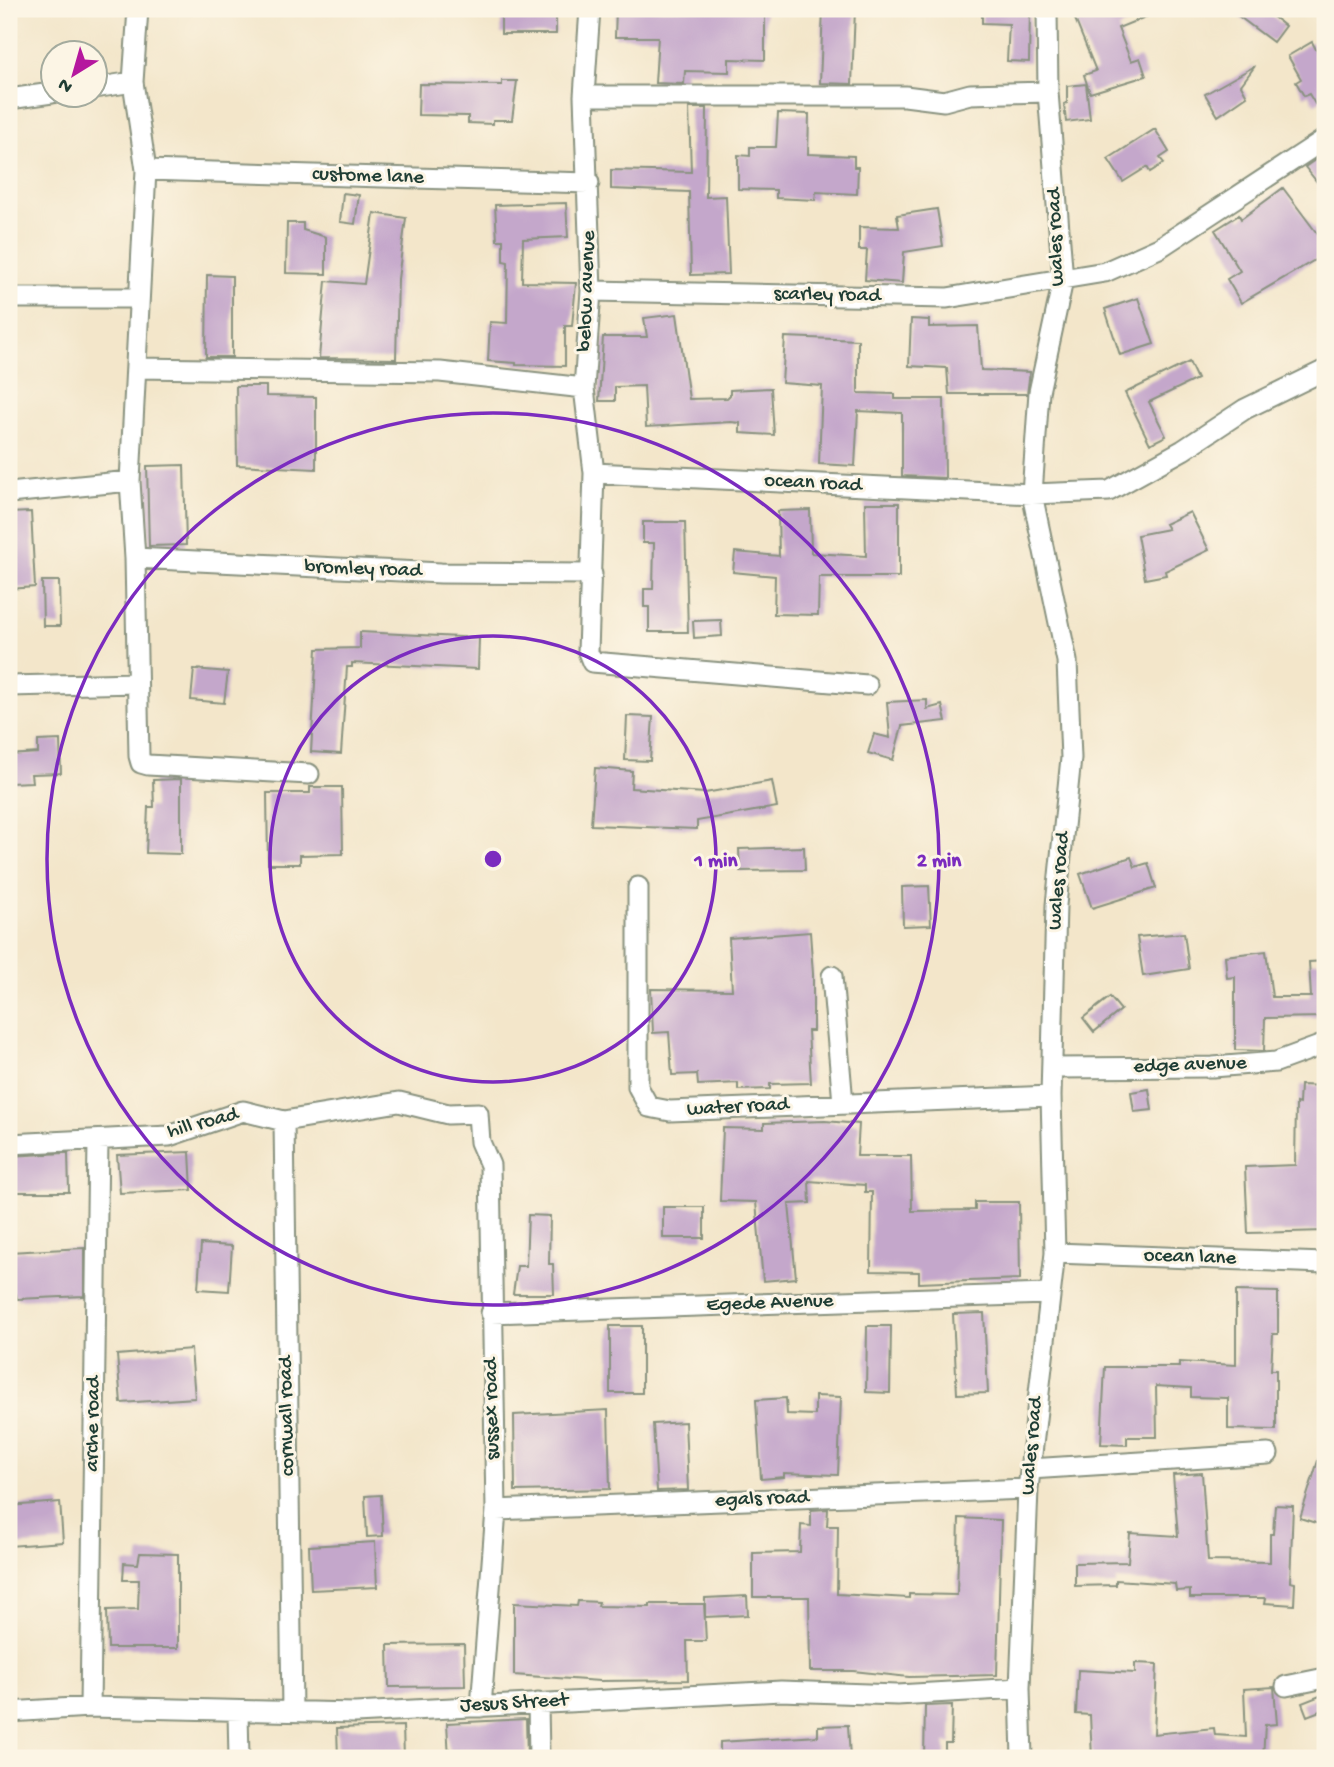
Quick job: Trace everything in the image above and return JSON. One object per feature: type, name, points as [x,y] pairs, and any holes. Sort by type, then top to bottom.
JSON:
[{"type":"street","points":[[138,9],[133,82],[146,170],[130,481],[141,763],[309,774]]},
{"type":"street","name":"below avenue","points":[[590,9],[584,96],[591,291],[584,388],[594,473],[588,652],[592,662],[867,685]]},
{"type":"street","name":"wales road","points":[[1022,1758],[1020,1688],[1028,1489],[1048,1294],[1055,1254],[1051,1096],[1056,905],[1071,758],[1067,661],[1032,495],[1039,392],[1063,280],[1048,92],[1047,9]]},
{"type":"street","points":[[108,86],[133,82]]},
{"type":"street","points":[[584,96],[905,96],[944,102],[970,94],[1048,92]]},
{"type":"street","points":[[9,99],[38,95]]},
{"type":"street","name":"scarley road","points":[[591,291],[947,298],[1105,272],[1158,248],[1325,139]]},
{"type":"street","name":"custome lane","points":[[146,170],[589,183]]},
{"type":"street","points":[[9,298],[139,298]]},
{"type":"street","points":[[136,368],[440,372],[584,388]]},
{"type":"street","name":"ocean road","points":[[594,473],[1032,495],[1109,491],[1183,450],[1245,409],[1325,370]]},
{"type":"street","points":[[9,493],[130,481]]},
{"type":"street","name":"bromley road","points":[[135,558],[441,573],[592,574]]},
{"type":"street","points":[[9,686],[137,683]]},
{"type":"street","name":"water road","points":[[638,887],[638,1087],[649,1107],[670,1111],[1051,1096]]},
{"type":"street","points":[[832,976],[843,1103]]},
{"type":"street","name":"edge avenue","points":[[1052,1068],[1213,1067],[1276,1062],[1325,1044]]},
{"type":"street","name":"hill road","points":[[9,1144],[169,1136],[243,1111],[284,1121],[399,1102],[448,1114],[478,1113]]},
{"type":"street","name":"sussex road","points":[[478,1113],[480,1142],[490,1165],[496,1510],[481,1707]]},
{"type":"street","name":"cornwall road","points":[[284,1121],[292,1711]]},
{"type":"street","name":"arche road","points":[[90,1707],[98,1141]]},
{"type":"street","name":"ocean lane","points":[[1055,1254],[1325,1263]]},
{"type":"street","name":"Egede Avenue","points":[[491,1313],[1048,1294]]},
{"type":"street","points":[[1030,1469],[1268,1454]]},
{"type":"street","name":"egals road","points":[[496,1510],[1028,1489]]},
{"type":"street","points":[[1286,1686],[1325,1678]]},
{"type":"street","name":"Jesus Street","points":[[9,1712],[90,1707],[239,1713],[355,1713],[781,1691],[897,1695],[1020,1688]]},
{"type":"street","points":[[538,1703],[539,1758]]},
{"type":"street","points":[[239,1713],[239,1758]]},
{"type":"building","points":[[501,9],[556,9],[556,34],[501,34]]},
{"type":"building","points":[[616,9],[765,9],[765,60],[729,59],[729,72],[685,71],[684,84],[655,83],[658,37],[615,37]]},
{"type":"building","points":[[823,9],[855,9],[852,84],[820,83]]},
{"type":"building","points":[[982,9],[1030,9],[1029,62],[1007,61],[1009,24],[982,23]]},
{"type":"building","points":[[1071,9],[1165,9],[1118,28],[1131,61],[1140,58],[1146,76],[1090,93],[1084,75],[1096,71]]},
{"type":"building","points":[[1229,9],[1263,9],[1285,26],[1273,42]]},
{"type":"building","points":[[1312,42],[1325,66],[1325,98],[1315,104],[1309,94],[1304,96],[1296,82],[1301,79],[1288,56]]},
{"type":"building","points":[[1255,66],[1241,85],[1247,96],[1218,116],[1205,94]]},
{"type":"building","points":[[502,81],[517,81],[512,120],[493,120],[493,124],[468,123],[468,116],[418,115],[419,84],[502,85]]},
{"type":"building","points":[[1086,84],[1090,119],[1066,122],[1064,104],[1067,103],[1067,86]]},
{"type":"building","points":[[689,108],[707,108],[706,197],[726,196],[729,274],[691,275],[689,192],[611,189],[611,170],[691,172]]},
{"type":"building","points":[[778,113],[809,114],[808,154],[854,156],[854,167],[858,167],[857,194],[816,192],[815,200],[776,198],[776,190],[738,189],[738,155],[750,156],[750,147],[776,147]]},
{"type":"building","points":[[1155,129],[1169,152],[1160,158],[1164,163],[1150,172],[1147,167],[1123,182],[1108,159]]},
{"type":"building","points":[[1325,153],[1325,192],[1305,167]]},
{"type":"building","points":[[1283,188],[1319,236],[1325,232],[1325,254],[1241,303],[1227,279],[1240,271],[1215,230],[1239,215],[1241,219]]},
{"type":"building","points":[[343,193],[359,195],[355,224],[340,222]]},
{"type":"building","points":[[566,203],[568,237],[523,239],[522,282],[576,283],[572,326],[565,326],[565,366],[516,365],[488,361],[490,322],[507,323],[508,262],[503,261],[503,240],[497,240],[495,205]]},
{"type":"building","points":[[937,209],[943,246],[904,252],[902,283],[865,280],[867,250],[859,250],[859,227],[899,228],[897,215]]},
{"type":"building","points":[[374,213],[406,218],[398,279],[396,359],[319,358],[326,281],[364,284]]},
{"type":"building","points":[[287,223],[303,223],[303,230],[326,237],[326,274],[286,273]]},
{"type":"building","points":[[207,275],[232,276],[232,357],[206,357]]},
{"type":"building","points":[[1138,298],[1154,344],[1120,355],[1105,309]]},
{"type":"building","points":[[677,314],[689,399],[727,398],[730,390],[771,388],[774,435],[740,433],[740,423],[731,422],[646,427],[644,386],[615,387],[615,401],[599,401],[603,337],[647,337],[644,318]]},
{"type":"building","points":[[911,319],[929,320],[929,327],[978,326],[981,370],[1030,372],[1027,394],[949,394],[947,368],[909,366]]},
{"type":"building","points":[[785,337],[858,340],[858,393],[895,394],[895,399],[944,399],[945,478],[902,476],[902,413],[858,411],[855,466],[819,464],[822,386],[782,383]]},
{"type":"building","points":[[1189,362],[1197,379],[1149,402],[1166,436],[1150,444],[1125,393]]},
{"type":"building","points":[[236,386],[266,386],[266,396],[316,397],[316,469],[237,465]]},
{"type":"building","points":[[184,465],[186,545],[149,546],[147,466]]},
{"type":"building","points":[[865,503],[899,503],[899,577],[819,577],[818,615],[774,614],[775,576],[733,572],[735,552],[779,556],[778,511],[810,510],[811,553],[866,556]]},
{"type":"building","points":[[31,512],[35,587],[9,589],[9,513]]},
{"type":"building","points":[[1190,512],[1209,550],[1165,571],[1166,575],[1145,579],[1137,535],[1168,529],[1165,524]]},
{"type":"building","points":[[643,522],[685,522],[688,632],[649,632],[649,607],[644,607],[644,589],[653,589],[654,543],[643,543]]},
{"type":"building","points":[[42,581],[59,581],[60,626],[43,626]]},
{"type":"building","points":[[721,620],[722,636],[694,638],[693,621]]},
{"type":"building","points":[[360,632],[479,638],[478,669],[352,663],[352,667],[347,667],[341,754],[311,752],[317,649],[360,648]]},
{"type":"building","points":[[194,669],[228,672],[224,703],[191,700]]},
{"type":"building","points":[[927,700],[927,709],[942,705],[946,721],[902,726],[893,760],[868,753],[874,734],[890,738],[887,702]]},
{"type":"building","points":[[627,716],[653,717],[650,761],[625,760]]},
{"type":"building","points":[[60,740],[61,773],[31,774],[32,782],[9,783],[9,755],[38,753],[38,741]]},
{"type":"building","points":[[595,768],[632,771],[631,788],[705,793],[772,781],[777,807],[697,821],[697,829],[591,825]]},
{"type":"building","points":[[181,779],[181,854],[146,853],[148,807],[154,807],[153,780]]},
{"type":"building","points":[[310,787],[342,787],[343,854],[300,855],[300,864],[268,864],[267,793],[310,793]]},
{"type":"building","points":[[804,847],[805,870],[740,871],[739,849]]},
{"type":"building","points":[[1131,857],[1135,867],[1148,863],[1156,888],[1092,908],[1080,874]]},
{"type":"building","points":[[929,886],[931,925],[903,926],[902,887]]},
{"type":"building","points":[[810,932],[813,974],[813,1031],[808,1031],[811,1083],[770,1084],[770,1089],[738,1090],[738,1083],[698,1085],[697,1074],[672,1075],[669,1032],[653,1033],[651,989],[732,990],[729,938]]},
{"type":"building","points":[[1184,933],[1189,969],[1143,976],[1137,937]]},
{"type":"building","points":[[1266,951],[1272,997],[1311,997],[1309,962],[1325,961],[1325,1017],[1265,1018],[1264,1051],[1235,1050],[1235,977],[1227,978],[1225,956]]},
{"type":"building","points":[[1110,997],[1121,1010],[1094,1032],[1083,1018]]},
{"type":"building","points":[[1300,1085],[1325,1086],[1325,1231],[1248,1233],[1245,1167],[1295,1165],[1296,1103],[1299,1104]]},
{"type":"building","points":[[1149,1089],[1152,1110],[1134,1112],[1131,1092]]},
{"type":"building","points":[[825,1121],[859,1124],[857,1156],[911,1156],[912,1211],[975,1210],[975,1202],[1019,1202],[1020,1279],[919,1283],[919,1272],[871,1271],[872,1192],[865,1192],[865,1185],[809,1181],[810,1203],[789,1204],[796,1278],[763,1281],[756,1202],[720,1201],[723,1128],[764,1129],[764,1123]]},
{"type":"building","points":[[190,1152],[192,1190],[120,1193],[117,1155]]},
{"type":"building","points":[[68,1153],[69,1192],[9,1192],[9,1156]]},
{"type":"building","points":[[663,1207],[704,1207],[704,1238],[663,1238]]},
{"type":"building","points":[[528,1215],[550,1216],[549,1264],[553,1264],[554,1294],[513,1294],[517,1266],[526,1266]]},
{"type":"building","points":[[201,1244],[232,1246],[229,1291],[198,1289]]},
{"type":"building","points":[[84,1248],[84,1296],[17,1299],[16,1294],[9,1295],[9,1252]]},
{"type":"building","points":[[1236,1291],[1278,1292],[1278,1334],[1273,1334],[1271,1370],[1276,1370],[1276,1430],[1228,1429],[1228,1398],[1191,1397],[1191,1388],[1156,1386],[1157,1437],[1127,1437],[1127,1445],[1101,1444],[1105,1367],[1179,1367],[1179,1362],[1236,1365]]},
{"type":"building","points":[[984,1313],[988,1393],[957,1394],[953,1314]]},
{"type":"building","points":[[610,1326],[642,1326],[642,1393],[610,1393]]},
{"type":"building","points":[[867,1326],[891,1326],[890,1393],[866,1392]]},
{"type":"building","points":[[191,1349],[195,1398],[121,1403],[117,1355]]},
{"type":"building","points":[[815,1396],[841,1397],[838,1475],[784,1473],[784,1477],[761,1479],[756,1400],[786,1398],[787,1414],[815,1415]]},
{"type":"building","points":[[608,1410],[610,1489],[515,1491],[514,1415]]},
{"type":"building","points":[[685,1422],[688,1490],[657,1491],[653,1424]]},
{"type":"building","points":[[1322,1448],[1325,1449],[1325,1526],[1300,1518]]},
{"type":"building","points":[[1202,1473],[1208,1561],[1270,1562],[1270,1534],[1273,1534],[1275,1505],[1293,1506],[1290,1582],[1295,1583],[1294,1605],[1265,1603],[1266,1598],[1190,1598],[1190,1590],[1176,1591],[1175,1584],[1116,1580],[1116,1585],[1075,1586],[1075,1563],[1128,1562],[1130,1533],[1178,1536],[1173,1475]]},
{"type":"building","points":[[381,1495],[383,1536],[367,1537],[365,1496]]},
{"type":"building","points":[[60,1502],[63,1542],[9,1546],[9,1506]]},
{"type":"building","points":[[828,1509],[827,1526],[838,1526],[837,1594],[909,1598],[909,1594],[957,1595],[959,1518],[1001,1520],[997,1675],[909,1677],[853,1671],[810,1671],[809,1597],[753,1597],[753,1553],[800,1552],[801,1525],[811,1526],[811,1510]]},
{"type":"building","points":[[375,1542],[377,1587],[311,1590],[309,1546]]},
{"type":"building","points":[[140,1553],[178,1554],[178,1648],[108,1648],[107,1610],[138,1609],[139,1580],[123,1580],[124,1563],[138,1564]]},
{"type":"building","points":[[747,1596],[748,1615],[705,1617],[705,1598]]},
{"type":"building","points":[[578,1601],[599,1602],[598,1606],[704,1604],[706,1641],[687,1641],[688,1680],[600,1681],[514,1675],[514,1603],[577,1606]]},
{"type":"building","points":[[464,1644],[465,1686],[389,1687],[388,1645]]},
{"type":"building","points":[[1135,1663],[1157,1664],[1154,1734],[1214,1728],[1215,1735],[1246,1737],[1244,1689],[1274,1687],[1277,1724],[1265,1725],[1263,1758],[1231,1758],[1231,1755],[1192,1758],[1092,1758],[1090,1715],[1076,1714],[1078,1670],[1135,1673]]},
{"type":"building","points":[[1325,1694],[1325,1709],[1307,1716],[1302,1703]]},
{"type":"building","points":[[952,1705],[951,1743],[945,1743],[945,1758],[924,1758],[925,1706]]},
{"type":"building","points":[[526,1719],[527,1758],[449,1758],[447,1723]]},
{"type":"building","points":[[848,1725],[850,1758],[720,1758],[720,1742],[818,1736],[818,1726]]},
{"type":"building","points":[[403,1726],[404,1758],[338,1758],[337,1728]]}]
